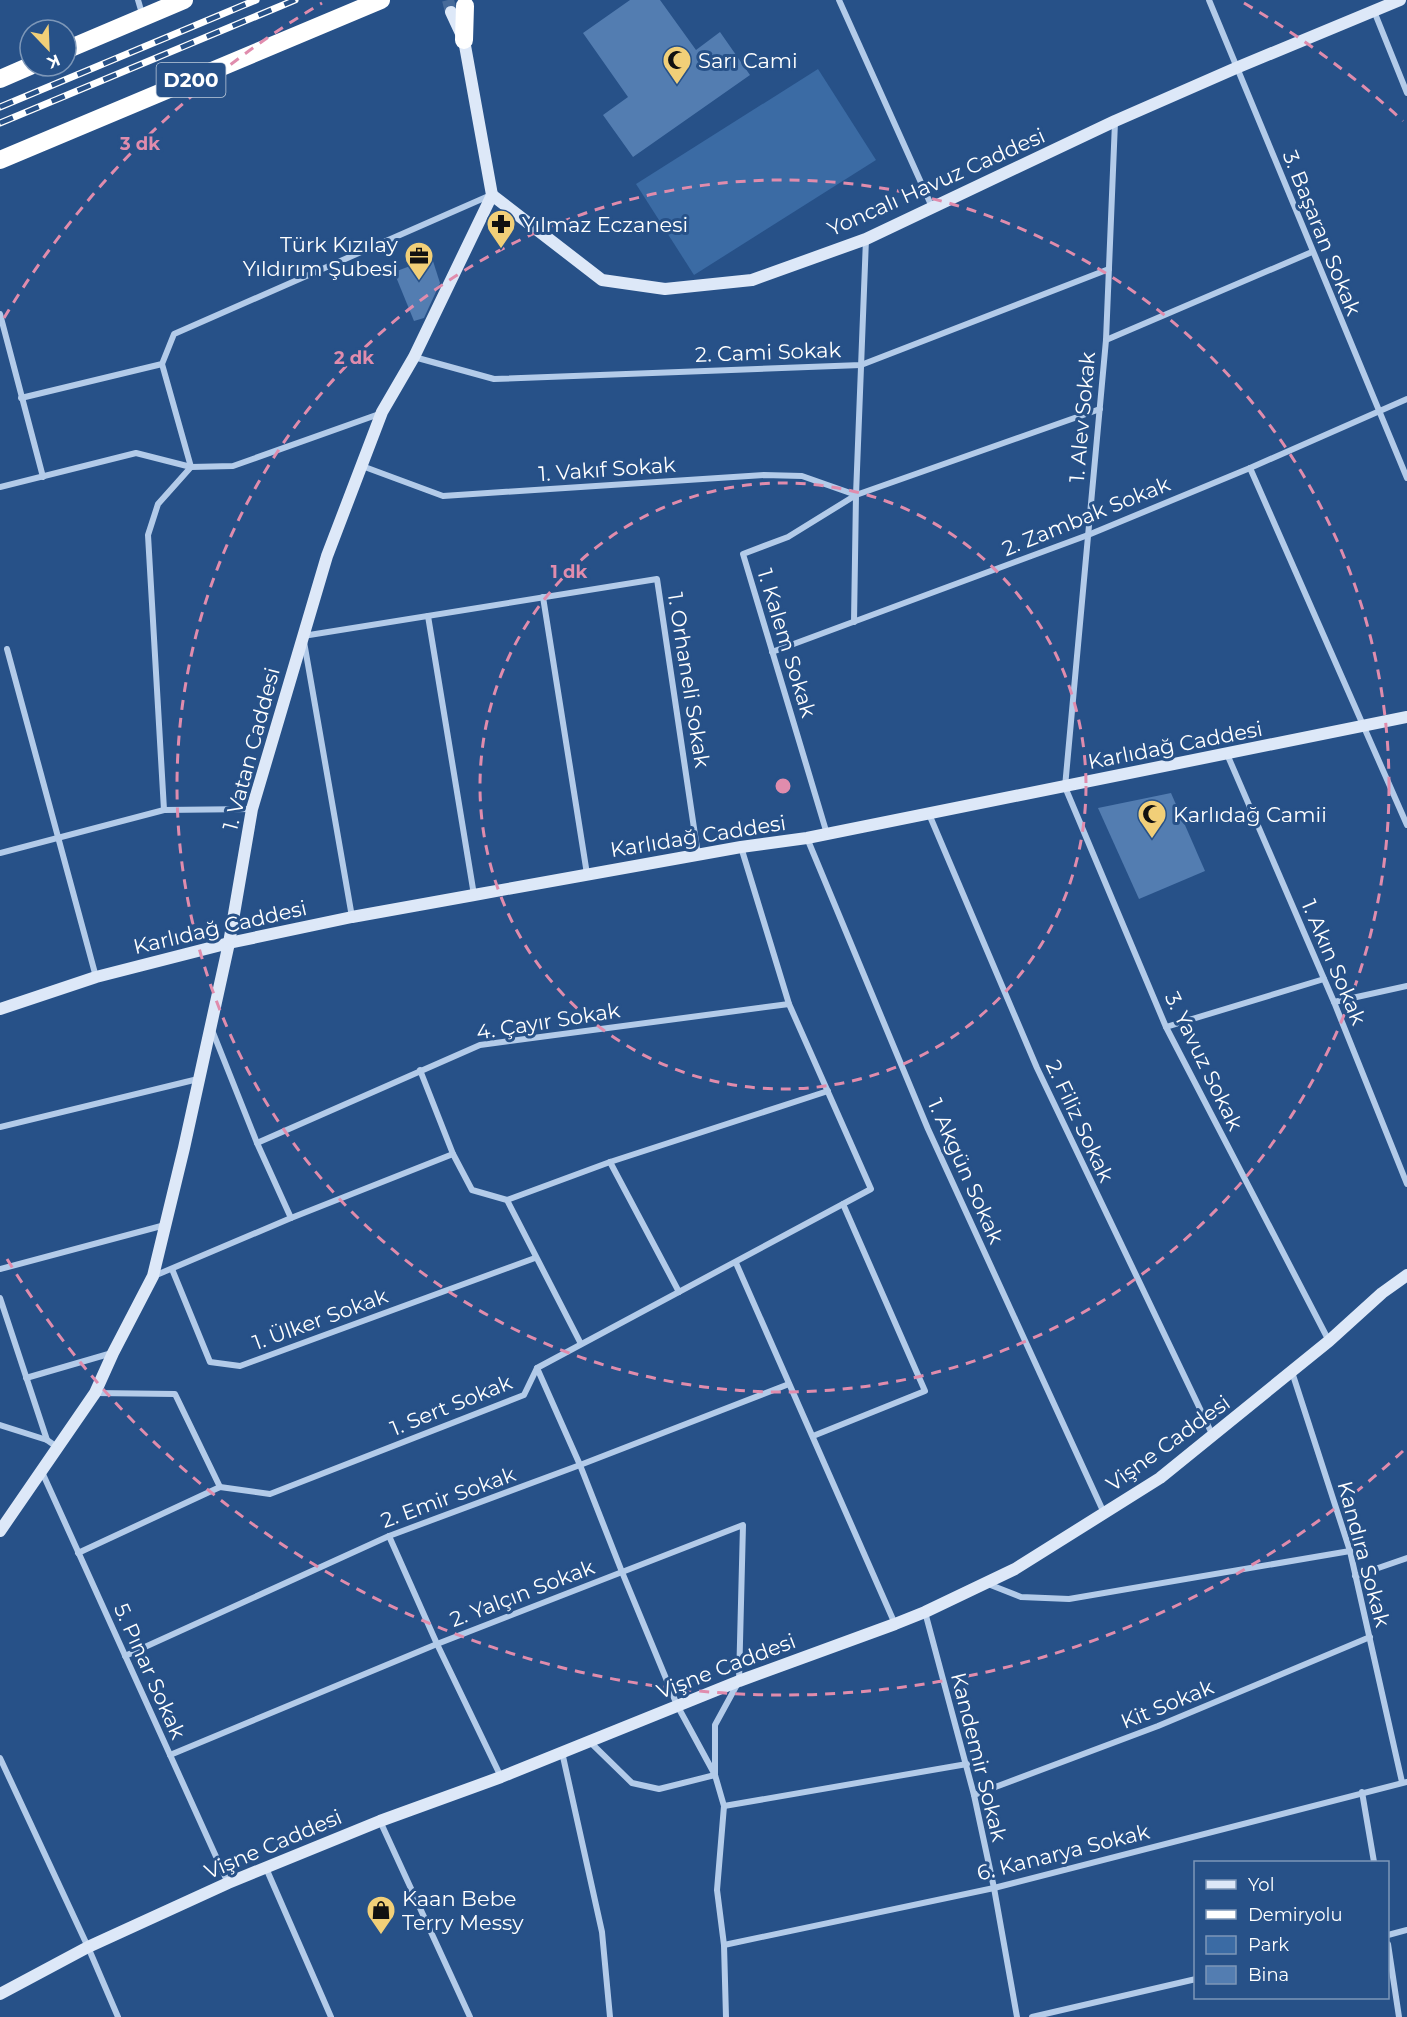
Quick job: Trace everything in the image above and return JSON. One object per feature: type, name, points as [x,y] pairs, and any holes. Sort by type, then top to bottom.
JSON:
[{"type":"highway","points":[[78,44],[140,9],[184,0]]},
{"type":"highway","name":"D200","points":[[0,160],[381,0]]},
{"type":"highway","points":[[458,9],[464,40]]},
{"type":"highway","points":[[0,79],[18,71]]},
{"type":"main road","name":"Yoncalı Havuz Caddesi","points":[[492,195],[602,280],[665,289],[752,280],[866,239],[1115,121],[1400,0]]},
{"type":"main road","points":[[464,40],[492,195]]},
{"type":"main road","name":"1. Vatan Caddesi","points":[[2,1527],[42,1472],[52,1444],[95,1393],[112,1353],[153,1276],[230,943],[252,809],[327,556],[382,412],[414,357],[492,195]]},
{"type":"main road","name":"Karlıdağ Caddesi","points":[[0,1009],[96,977],[230,943],[352,917],[741,847],[807,838],[1407,717]]},
{"type":"main road","name":"Vişne Caddesi","points":[[0,1994],[88,1947],[228,1883],[380,1821],[501,1777],[677,1705],[895,1624],[1015,1569],[1160,1478],[1213,1437],[1329,1341],[1382,1293],[1407,1275]]},
{"type":"street","points":[[839,0],[933,208]]},
{"type":"street","name":"3. Başaran Sokak","points":[[1209,0],[1407,478]]},
{"type":"street","points":[[1374,11],[1407,93]]},
{"type":"street","name":"1. Alev Sokak","points":[[1065,787],[1106,340],[1115,121]]},
{"type":"street","points":[[191,467],[162,364],[174,334],[492,195]]},
{"type":"street","points":[[854,622],[856,495],[866,239]]},
{"type":"street","points":[[1106,340],[1312,252]]},
{"type":"street","name":"2. Cami Sokak","points":[[414,357],[494,379],[861,366],[1109,269]]},
{"type":"street","points":[[0,314],[43,477]]},
{"type":"street","points":[[21,398],[162,364]]},
{"type":"street","name":"2. Zambak Sokak","points":[[772,652],[1089,534],[1250,468],[1407,399]]},
{"type":"street","points":[[856,495],[1100,409]]},
{"type":"street","points":[[0,487],[136,453],[191,467],[233,466],[382,412]]},
{"type":"street","name":"1. Vakıf Sokak","points":[[362,466],[443,496],[764,475],[802,477],[856,495]]},
{"type":"street","points":[[164,810],[148,535],[158,504],[191,467]]},
{"type":"street","points":[[1250,468],[1407,825]]},
{"type":"street","name":"1. Kalem Sokak","points":[[826,834],[743,554],[788,537],[856,495]]},
{"type":"street","name":"1. Orhaneli Sokak","points":[[303,636],[657,579],[698,855]]},
{"type":"street","points":[[543,597],[587,874]]},
{"type":"street","points":[[428,616],[474,894]]},
{"type":"street","points":[[303,636],[352,917]]},
{"type":"street","points":[[7,650],[96,977]]},
{"type":"street","name":"1. Akın Sokak","points":[[1227,754],[1334,1002],[1407,1184]]},
{"type":"street","name":"3. Yavuz Sokak","points":[[1065,787],[1166,1027],[1329,1341]]},
{"type":"street","points":[[0,853],[164,810],[252,809]]},
{"type":"street","name":"2. Filiz Sokak","points":[[928,814],[1036,1068],[1213,1437]]},
{"type":"street","name":"1. Akgün Sokak","points":[[807,838],[928,1129],[1104,1513]]},
{"type":"street","points":[[420,1070],[453,1154],[472,1190],[507,1200],[609,1162],[828,1091],[789,1004],[741,847]]},
{"type":"street","points":[[1166,1027],[1324,979]]},
{"type":"street","points":[[1334,1002],[1407,986]]},
{"type":"street","name":"4. Çayır Sokak","points":[[257,1143],[480,1045],[789,1004]]},
{"type":"street","points":[[210,1026],[257,1143],[291,1218]]},
{"type":"street","points":[[0,1127],[198,1079]]},
{"type":"street","name":"1. Sert Sokak","points":[[220,1487],[270,1494],[524,1395],[537,1368],[871,1189],[828,1091]]},
{"type":"street","points":[[153,1276],[453,1154]]},
{"type":"street","points":[[609,1162],[679,1292]]},
{"type":"street","points":[[507,1200],[581,1344]]},
{"type":"street","points":[[813,1436],[926,1391],[843,1204]]},
{"type":"street","points":[[0,1269],[165,1225]]},
{"type":"street","name":"1. Ülker Sokak","points":[[172,1269],[210,1362],[240,1366],[535,1258]]},
{"type":"street","points":[[736,1263],[895,1624]]},
{"type":"street","points":[[0,1298],[26,1378],[52,1444]]},
{"type":"street","points":[[26,1378],[112,1353]]},
{"type":"street","points":[[537,1368],[580,1466],[677,1705],[715,1775],[724,1806],[717,1890],[724,1945],[726,2017]]},
{"type":"street","name":"Kandıra Sokak","points":[[1292,1372],[1350,1551],[1404,1782]]},
{"type":"street","name":"2. Emir Sokak","points":[[125,1656],[389,1536],[580,1466],[789,1384]]},
{"type":"street","points":[[78,1553],[220,1487],[175,1394],[95,1393]]},
{"type":"street","points":[[0,1425],[52,1444]]},
{"type":"street","name":"5. Pınar Sokak","points":[[42,1472],[228,1883]]},
{"type":"street","name":"2. Yalçın Sokak","points":[[170,1755],[437,1644],[744,1525],[739,1681]]},
{"type":"street","points":[[389,1536],[437,1644],[501,1777]]},
{"type":"street","points":[[986,1583],[1021,1597],[1069,1599],[1350,1551]]},
{"type":"street","points":[[1355,1576],[1407,1558]]},
{"type":"street","name":"Kandemir Sokak","points":[[925,1612],[967,1764],[994,1888],[1017,2017]]},
{"type":"street","name":"Kit Sokak","points":[[974,1795],[1158,1726],[1370,1637]]},
{"type":"street","points":[[715,1775],[715,1725],[739,1681]]},
{"type":"street","points":[[589,1741],[632,1783],[659,1789],[715,1775]]},
{"type":"street","points":[[562,1752],[602,1932],[610,2017]]},
{"type":"street","points":[[0,1758],[118,2017]]},
{"type":"street","points":[[724,1806],[967,1764]]},
{"type":"street","name":"6. Kanarya Sokak","points":[[724,1945],[994,1888],[1404,1782]]},
{"type":"street","points":[[1362,1792],[1374,1861]]},
{"type":"street","points":[[380,1821],[470,2017]]},
{"type":"street","points":[[266,1868],[331,2017]]},
{"type":"street","points":[[1389,1935],[1407,1930]]},
{"type":"street","points":[[1389,1951],[1399,2017]]},
{"type":"street","points":[[1032,2017],[1194,1979]]},
{"type":"green space","points":[[818,69],[876,160],[694,275],[636,184]]},
{"type":"building","name":"Sarı Cami","points":[[630,0],[660,0],[696,50],[720,32],[750,75],[633,157],[603,115],[628,97],[583,33]]},
{"type":"building","name":"Türk Kızılay Yıldırım Şubesi","points":[[432,258],[440,283],[424,318],[414,321],[394,272]]},
{"type":"building","name":"Karlıdağ Camii","points":[[1171,793],[1205,871],[1139,899],[1098,808]]},
{"type":"tunnel","points":[[448,0],[451,12]]},
{"type":"railway","points":[[0,107],[256,0]]},
{"type":"railway","points":[[0,123],[295,0]]},
{"type":"place","name":"Sarı Cami","points":[[677,86]]},
{"type":"place","name":"Yılmaz Eczanesi","points":[[501,250]]},
{"type":"place","name":"Türk Kızılay Yıldırım Şubesi","points":[[419,282]]},
{"type":"place","name":"Karlıdağ Camii","points":[[1152,840]]},
{"type":"place","name":"Kaan Bebe Terry Messy","points":[[381,1936]]}]
